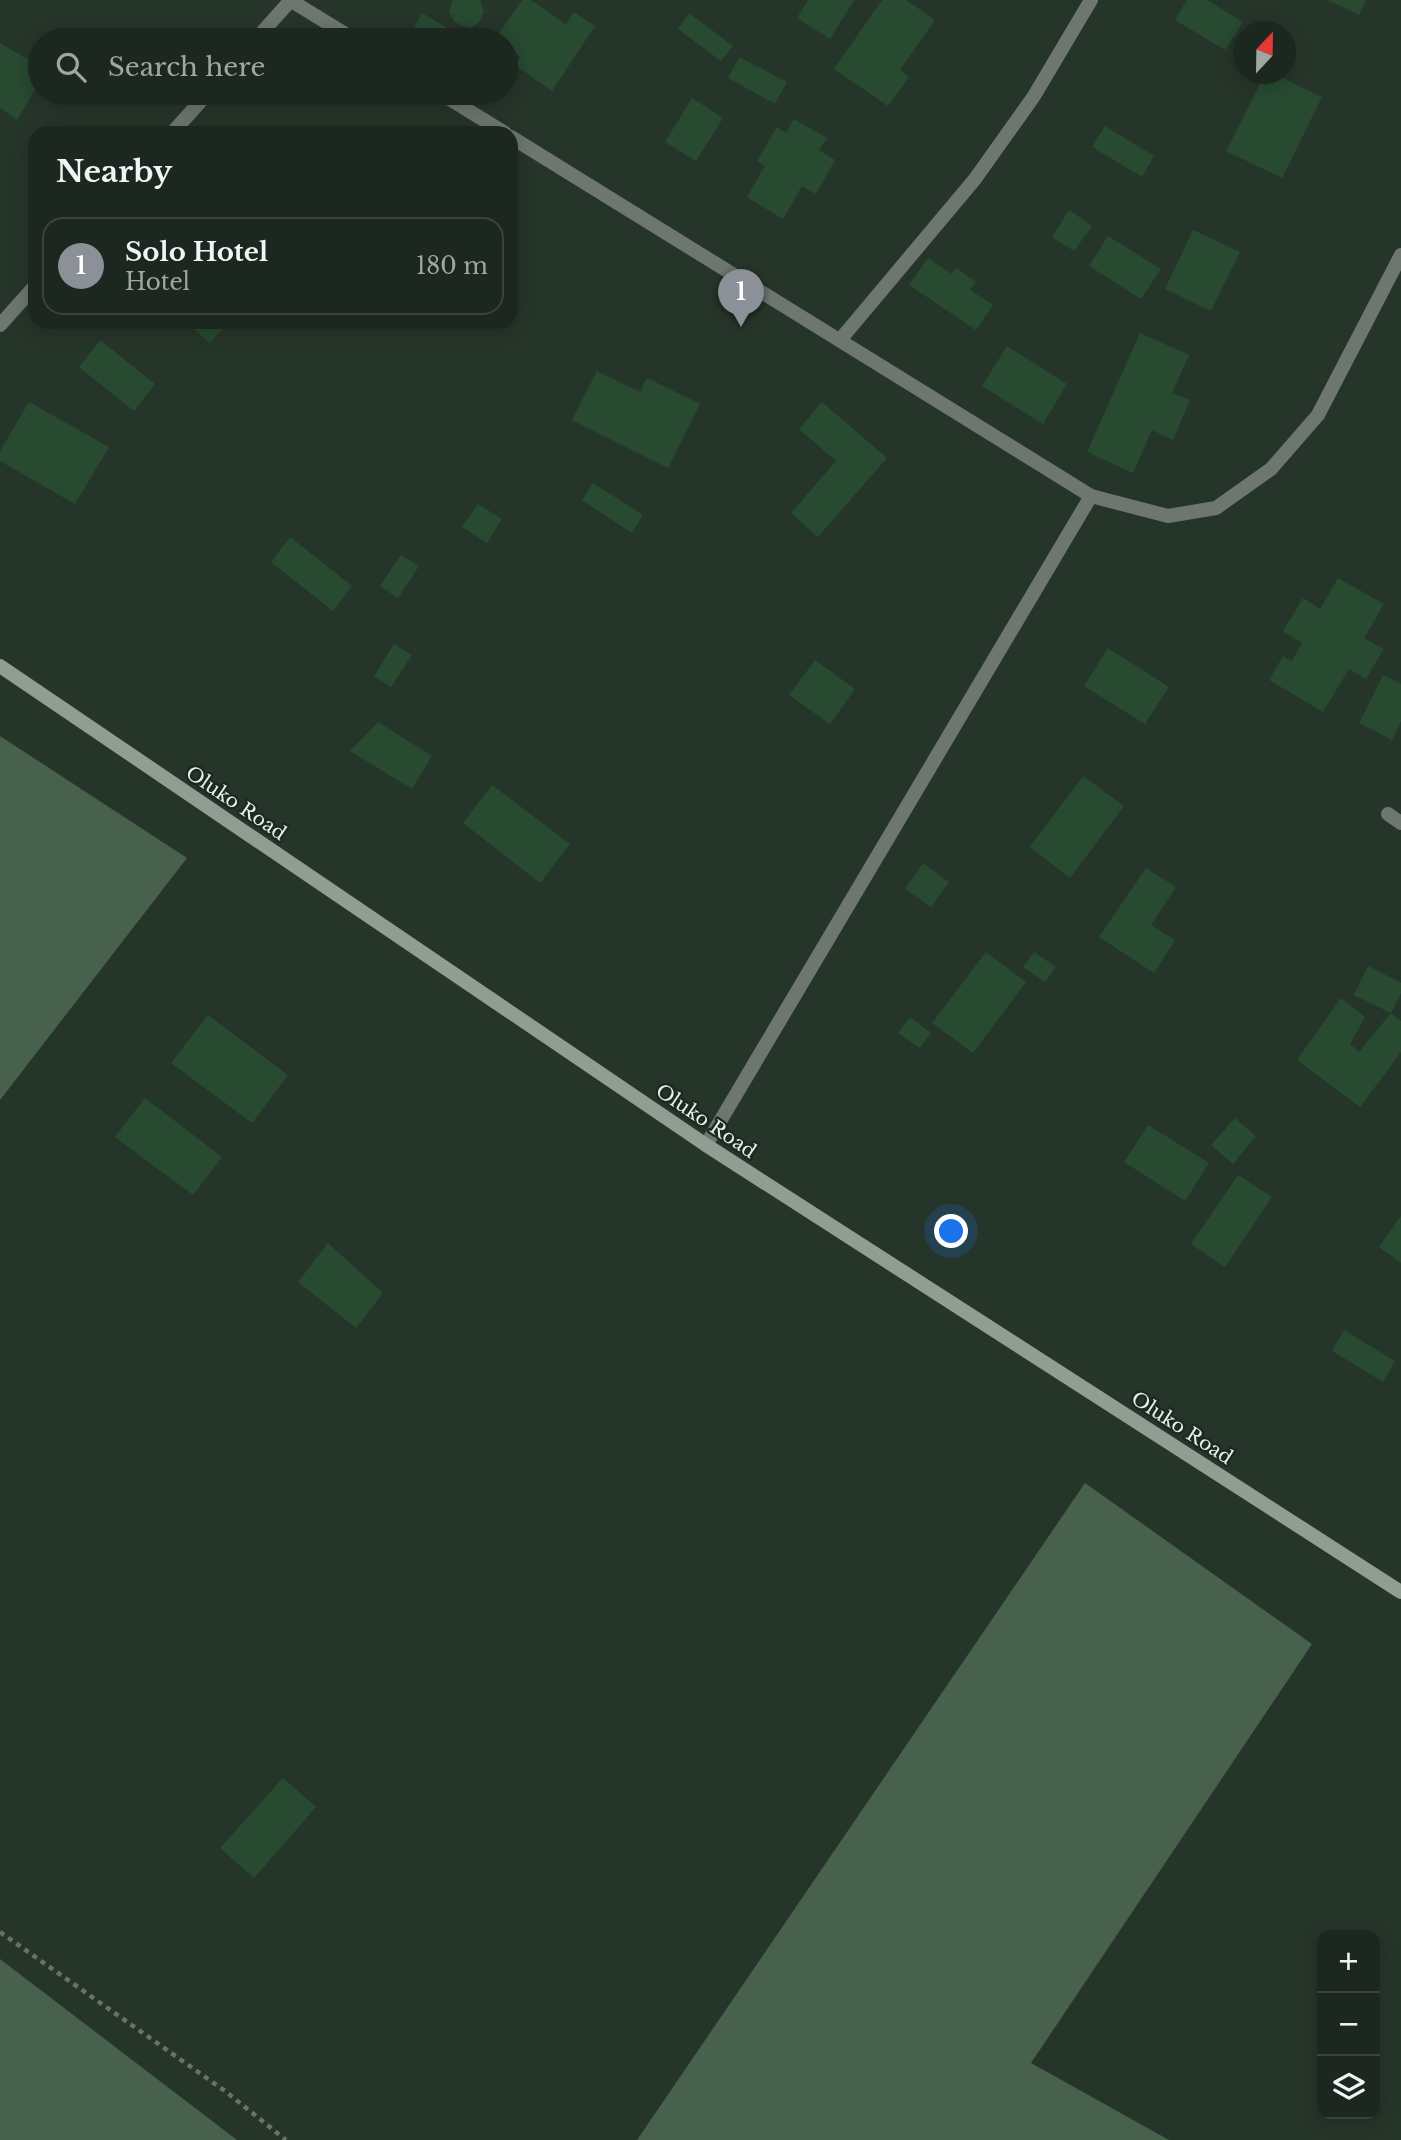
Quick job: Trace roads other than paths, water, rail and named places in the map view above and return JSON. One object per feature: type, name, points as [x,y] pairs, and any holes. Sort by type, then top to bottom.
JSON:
[{"type":"main road","name":"Oluko Road","points":[[0,666],[706,1145],[1401,1592]]},
{"type":"street","points":[[266,28],[290,0],[336,28]]},
{"type":"street","points":[[840,340],[975,179],[1034,96],[1091,0]]},
{"type":"street","points":[[178,126],[197,105]]},
{"type":"street","points":[[460,105],[494,126]]},
{"type":"street","points":[[518,141],[1091,496],[1168,516],[1216,508],[1271,469],[1318,415],[1401,256]]},
{"type":"street","points":[[0,325],[28,294]]},
{"type":"street","points":[[706,1145],[1091,496]]},
{"type":"street","points":[[1388,814],[1401,823]]},
{"type":"place","name":"Solo Hotel","points":[[741,327]]}]
